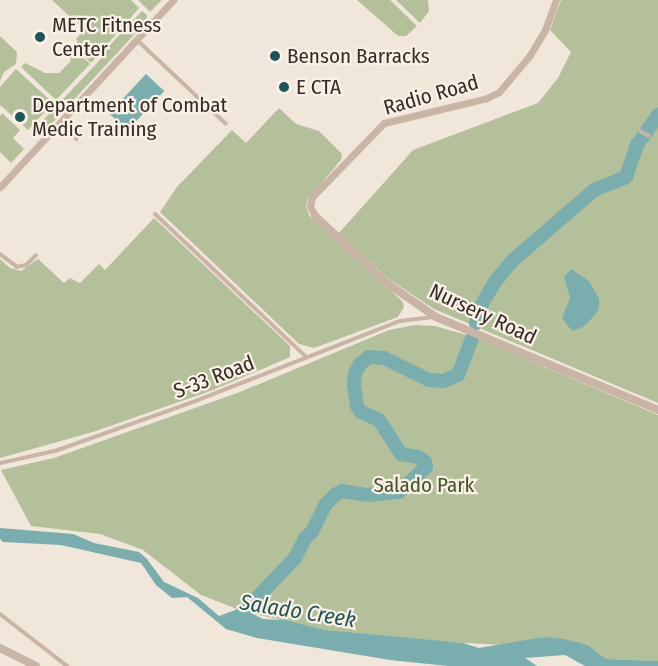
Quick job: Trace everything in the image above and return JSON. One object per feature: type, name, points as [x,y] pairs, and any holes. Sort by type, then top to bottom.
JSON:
[{"type":"street","points":[[0,187],[173,0]]},
{"type":"street","name":"Radio Road","points":[[315,216],[310,206],[312,197],[384,123],[487,98],[499,92],[540,38],[556,0]]},
{"type":"street","name":"Nursery Road","points":[[315,216],[388,285],[436,317],[657,410]]},
{"type":"street","points":[[0,648],[36,666]]},
{"type":"lane","points":[[137,40],[226,124]]},
{"type":"lane","points":[[59,124],[76,138]]},
{"type":"lane","points":[[640,131],[649,136]]},
{"type":"lane","points":[[155,214],[306,357]]},
{"type":"lane","points":[[0,254],[11,264],[20,267],[36,255]]},
{"type":"lane","name":"S-33 Road","points":[[0,464],[55,451],[198,400],[400,321],[436,317]]},
{"type":"lane","points":[[0,614],[67,666]]},
{"type":"green space","points":[[52,0],[131,0],[139,8],[91,63],[74,46],[78,41],[76,39],[86,27],[82,24],[80,26]]},
{"type":"green space","points":[[138,0],[162,0],[150,12]]},
{"type":"green space","points":[[357,0],[390,0],[417,26],[406,36],[398,36]]},
{"type":"green space","points":[[396,0],[428,0],[429,11],[420,23]]},
{"type":"green space","points":[[561,0],[658,0],[658,403],[434,309],[390,280],[339,233],[413,150],[538,103],[558,78],[571,52],[550,30]]},
{"type":"green space","points":[[142,11],[147,15],[146,22],[41,135],[34,137],[31,133],[99,61],[108,47],[112,50],[109,46]]},
{"type":"green space","points":[[0,36],[17,52],[16,64],[4,72],[0,81]]},
{"type":"green space","points":[[73,48],[90,64],[56,100],[21,67],[25,63],[45,73],[59,73],[70,62]]},
{"type":"green space","points":[[16,69],[53,103],[28,130],[0,105],[0,87]]},
{"type":"green space","points":[[279,108],[296,124],[319,131],[342,154],[341,160],[308,199],[306,207],[310,217],[402,301],[404,307],[398,317],[314,348],[299,344],[160,212],[177,187],[232,130],[246,143]]},
{"type":"green space","points":[[2,113],[20,130],[13,138],[24,149],[11,163],[0,152],[0,116]]},
{"type":"green space","points":[[154,218],[290,346],[290,357],[213,390],[93,432],[0,458],[0,259],[10,268],[21,271],[38,259],[64,283],[70,278],[80,283],[99,264],[105,270]]},
{"type":"green space","name":"Salado Park","points":[[415,325],[435,326],[474,337],[658,415],[658,661],[606,659],[588,645],[544,637],[502,645],[413,640],[325,630],[242,611],[201,595],[143,550],[100,534],[31,526],[1,470],[54,458],[240,392],[389,330]]},
{"type":"water","points":[[146,74],[164,91],[127,131],[109,113]]},
{"type":"water","points":[[571,269],[589,281],[599,299],[599,309],[594,316],[583,327],[572,331],[562,318],[570,298],[564,277]]},
{"type":"water","points":[[0,528],[73,534],[94,543],[139,552],[164,582],[198,598],[219,616],[241,608],[263,619],[284,620],[325,630],[463,643],[479,648],[544,637],[564,639],[588,645],[606,659],[658,661],[658,666],[585,666],[565,655],[525,658],[537,666],[448,666],[390,660],[257,638],[226,629],[187,597],[172,598],[156,585],[141,563],[61,545],[3,542],[0,539]]},
{"type":"waterway","points":[[476,323],[478,311],[495,282],[511,262],[594,190],[626,177],[637,145],[658,115]]},
{"type":"waterway","name":"Salado Creek","points":[[233,623],[295,558],[305,538],[312,532],[325,505],[335,495],[342,491],[368,495],[399,492],[426,467],[425,462],[418,457],[401,454],[379,420],[361,412],[357,406],[354,385],[355,373],[360,364],[369,357],[384,358],[429,380],[443,381],[458,375],[472,339]]},
{"type":"place","name":"METC Fitness Center","points":[[40,37]]},
{"type":"place","name":"Benson Barracks","points":[[275,56]]},
{"type":"place","name":"E CTA","points":[[284,87]]},
{"type":"place","name":"Department of Combat Medic Training","points":[[20,117]]}]
